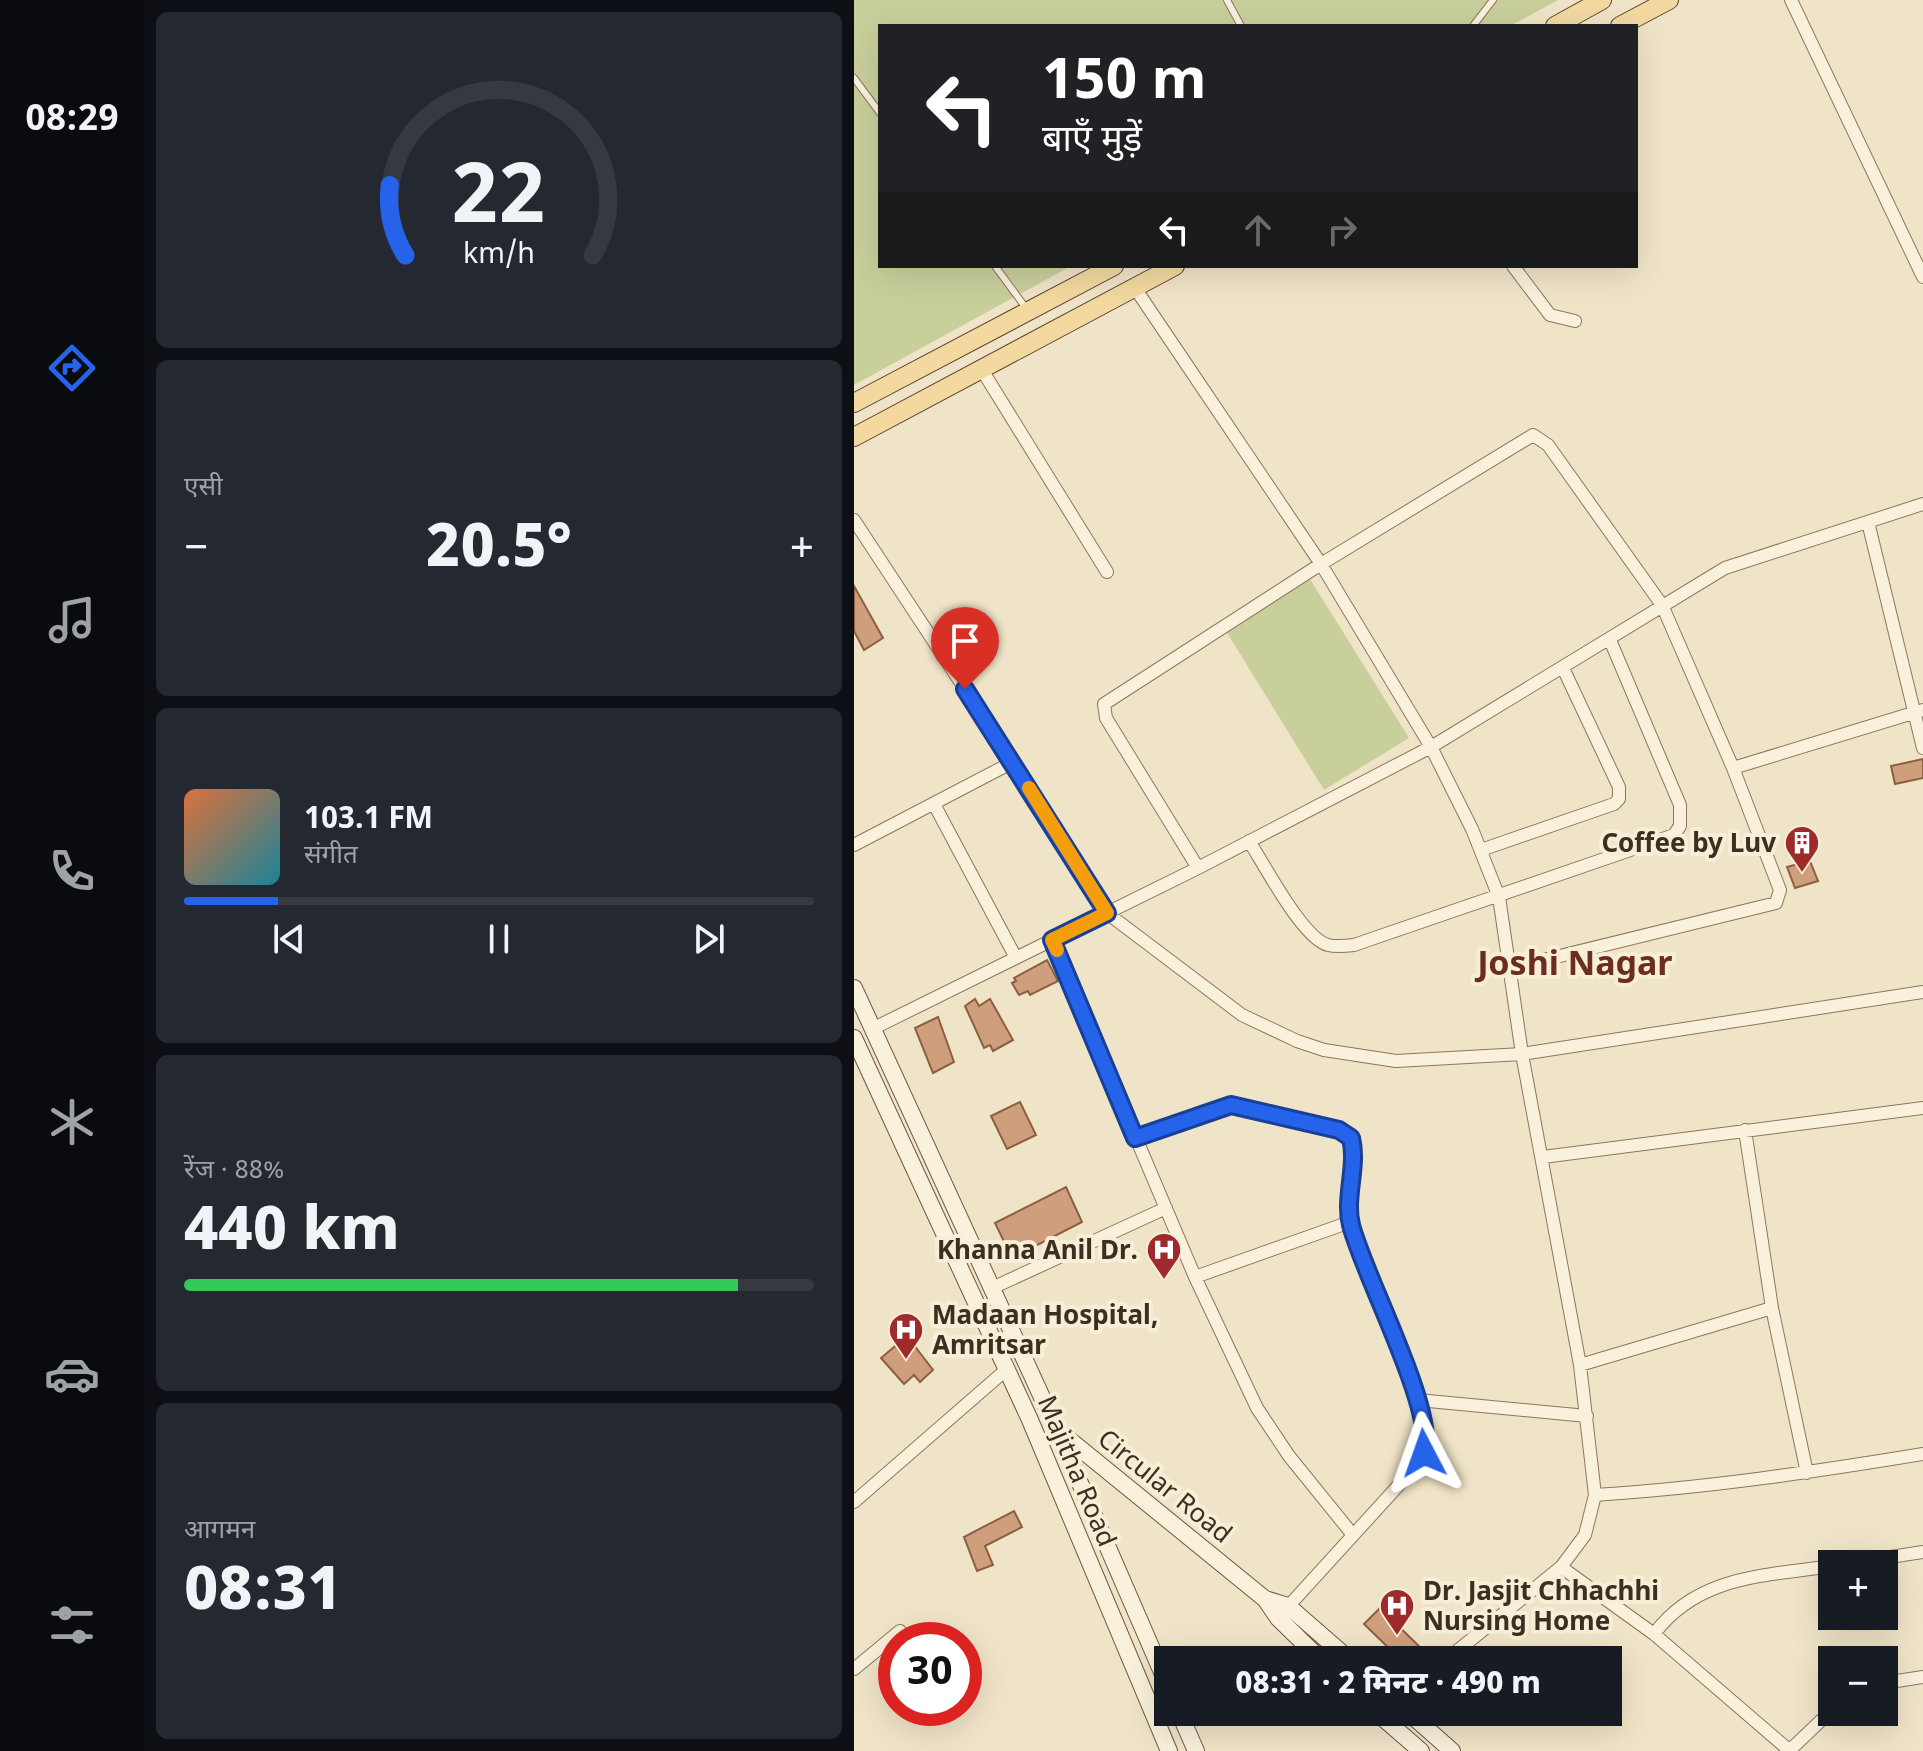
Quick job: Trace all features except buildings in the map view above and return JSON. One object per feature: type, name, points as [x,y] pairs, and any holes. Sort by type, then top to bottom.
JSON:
[{"type":"main road","points":[[1559,24],[1602,0]]},
{"type":"main road","points":[[1624,24],[1669,0]]},
{"type":"main road","points":[[854,403],[1110,268]]},
{"type":"main road","points":[[854,437],[1171,268]]},
{"type":"main road","name":"Majitha Road","points":[[854,988],[1057,1430],[1154,1654]]},
{"type":"main road","name":"Majitha Road","points":[[854,1038],[859,1061],[1030,1420],[1169,1751]]},
{"type":"main road","name":"Circular Road","points":[[1030,1420],[1057,1430],[1265,1599],[1330,1646]]},
{"type":"main road","name":"Circular Road","points":[[1283,1612],[1310,1646]]},
{"type":"main road","points":[[1185,1726],[1196,1751]]},
{"type":"main road","points":[[1393,1726],[1421,1751]]},
{"type":"main road","points":[[1424,1726],[1452,1751]]},
{"type":"street","points":[[1791,0],[1923,277]]},
{"type":"street","points":[[1515,268],[1550,315],[1575,321]]},
{"type":"street","points":[[1135,288],[1321,564],[1431,747],[1481,850],[1499,897],[1522,1054],[1580,1365],[1595,1495],[1585,1535],[1561,1567],[1463,1646]]},
{"type":"street","points":[[982,370],[1029,441],[1107,572]]},
{"type":"street","points":[[1198,868],[1102,707],[1109,699],[1321,564],[1533,435],[1548,445],[1662,605],[1733,768],[1780,890],[1776,903],[1511,968]]},
{"type":"street","points":[[872,1029],[1198,868],[1431,747],[1725,568],[1923,504]]},
{"type":"street","points":[[854,520],[1013,762],[1107,913],[1242,1015],[1297,1041],[1324,1050],[1396,1061],[1522,1054],[1923,992]]},
{"type":"street","points":[[1868,522],[1920,711],[1923,748]]},
{"type":"street","points":[[1249,841],[1309,931],[1327,945],[1354,945],[1674,835],[1680,826],[1680,805],[1610,640]]},
{"type":"street","points":[[1481,850],[1614,804],[1619,799],[1619,787],[1563,668]]},
{"type":"street","points":[[1733,768],[1920,711]]},
{"type":"street","points":[[854,845],[1013,762]]},
{"type":"street","points":[[934,804],[1016,958]]},
{"type":"street","points":[[1052,940],[1195,1277],[1272,1434],[1353,1535]]},
{"type":"street","points":[[1135,1138],[1231,1105],[1339,1130],[1351,1138],[1350,1222],[1418,1400],[1427,1431],[1424,1453],[1283,1612]]},
{"type":"street","points":[[1543,1157],[1923,1108]]},
{"type":"street","points":[[1745,1130],[1772,1308],[1807,1473]]},
{"type":"street","points":[[992,1288],[1166,1208]]},
{"type":"street","points":[[1195,1277],[1350,1222]]},
{"type":"street","points":[[1580,1365],[1772,1308]]},
{"type":"street","points":[[854,1502],[1007,1369]]},
{"type":"street","points":[[1418,1400],[1587,1416]]},
{"type":"street","points":[[1595,1495],[1654,1492],[1807,1473],[1923,1454]]},
{"type":"street","points":[[1898,1556],[1923,1552]]},
{"type":"street","points":[[1561,1567],[1654,1634],[1790,1751],[1818,1724]]},
{"type":"street","points":[[1654,1634],[1669,1614],[1712,1588],[1739,1580],[1818,1568]]},
{"type":"street","points":[[854,1669],[878,1649]]},
{"type":"street","points":[[1898,1681],[1923,1677]]},
{"type":"lane","points":[[1227,0],[1240,24]]},
{"type":"lane","points":[[1475,24],[1493,0]]},
{"type":"lane","points":[[854,78],[878,110]]},
{"type":"lane","points":[[996,268],[1029,312]]},
{"type":"green space","points":[[854,0],[1558,0],[1514,24],[878,24],[878,268],[1067,268],[854,385]]},
{"type":"green space","points":[[1310,579],[1409,738],[1324,790],[1226,631]]},
{"type":"slow traffic","points":[[1029,788],[1107,913],[1052,940],[1057,950]]},
{"type":"place","name":"Coffee by Luv","points":[[1802,874]]},
{"type":"place","name":"Khanna Anil Dr.","points":[[1164,1281]]},
{"type":"place","name":"Madaan Hospital, Amritsar","points":[[906,1361]]},
{"type":"place","name":"Dr. Jasjit Chhachhi Nursing Home","points":[[1397,1637]]},
{"type":"district","name":"Joshi Nagar","points":[[1575,963]]},
{"type":"route","points":[[965,689],[1107,913],[1052,940],[1135,1138],[1220,1106],[1240,1105],[1339,1130],[1351,1138],[1350,1222],[1418,1400],[1427,1431],[1424,1453]]}]
